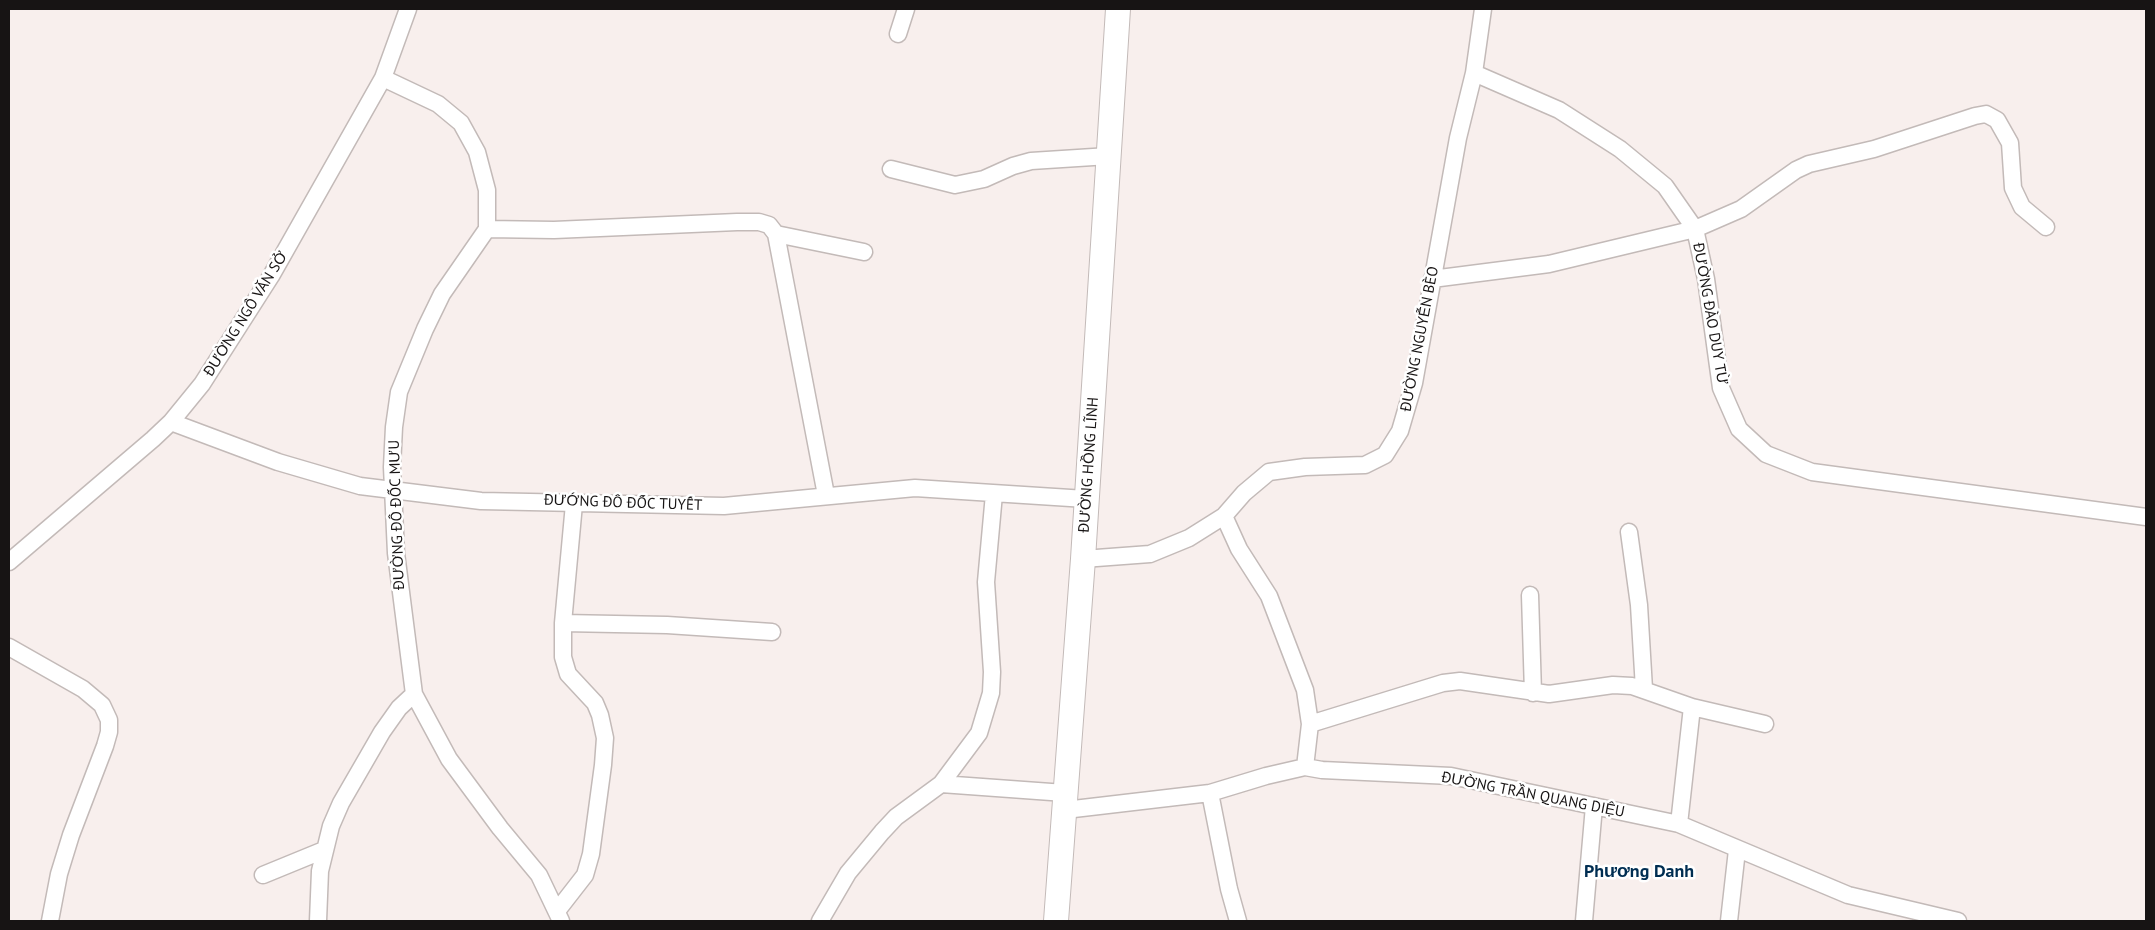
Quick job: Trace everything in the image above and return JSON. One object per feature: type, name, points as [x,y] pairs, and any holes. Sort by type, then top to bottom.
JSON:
[{"type":"street","name":"ĐƯỜNG NGÔ VĂN SỞ","points":[[9,562],[171,422],[202,384],[236,334],[271,276],[383,78],[408,9]]},
{"type":"street","points":[[898,34],[906,9]]},
{"type":"street","name":"ĐƯỜNG HỒNG LĨNH","points":[[1056,921],[1083,559],[1118,9]]},
{"type":"street","name":"ĐƯỜNG NGUYỄN BÈO","points":[[1083,559],[1150,554],[1189,538],[1224,516],[1244,493],[1269,472],[1305,467],[1364,465],[1385,455],[1400,432],[1414,383],[1458,138],[1474,73],[1483,9]]},
{"type":"street","name":"ĐƯỜNG ĐÀO DUY TỪ","points":[[1474,73],[1559,110],[1620,149],[1664,186],[1695,229],[1706,279],[1721,388],[1739,429],[1766,454],[1812,472],[2146,517]]},
{"type":"street","name":"ĐƯỜNG ĐÔ ĐỐC MƯU","points":[[383,78],[438,104],[461,124],[477,152],[487,190],[487,229],[474,252],[456,271],[442,294],[407,369],[399,392],[394,427],[392,467],[396,553],[414,694],[449,759],[500,828],[539,875],[559,916]]},
{"type":"street","points":[[1432,279],[1549,264],[1695,229],[1741,209],[1796,170],[1809,164],[1874,149],[1986,114],[1997,120],[2010,143],[2013,188],[2022,208],[2046,227]]},
{"type":"street","points":[[891,169],[955,186],[967,184],[1031,161],[1109,156]]},
{"type":"street","points":[[487,229],[554,230],[737,222],[759,222],[769,225],[776,234],[826,495]]},
{"type":"street","points":[[776,234],[864,252]]},
{"type":"street","name":"ĐƯỚNG ĐÔ ĐỐC TUYẾT","points":[[171,422],[278,462],[360,486],[394,492],[481,501],[724,506],[915,488],[1086,499]]},
{"type":"street","points":[[820,921],[848,873],[882,832],[896,817],[941,784],[979,733],[991,693],[992,672],[986,582],[994,494]]},
{"type":"street","points":[[559,916],[585,875],[592,854],[605,738],[600,715],[595,703],[568,674],[563,657],[563,623],[574,504]]},
{"type":"street","points":[[1224,516],[1239,549],[1269,596],[1305,690],[1310,724],[1305,767]]},
{"type":"street","points":[[1629,532],[1639,606],[1644,689]]},
{"type":"street","points":[[1530,595],[1533,693]]},
{"type":"street","points":[[563,623],[667,625],[772,632]]},
{"type":"street","points":[[9,647],[84,690],[102,705],[109,720],[109,732],[105,746],[71,835],[59,874],[50,921]]},
{"type":"street","points":[[1310,724],[1443,683],[1472,682],[1533,693],[1562,694],[1613,685],[1644,689],[1692,708],[1765,724]]},
{"type":"street","points":[[318,921],[320,871],[324,850],[341,803],[399,708],[414,694]]},
{"type":"street","points":[[1679,824],[1692,708]]},
{"type":"street","name":"ĐƯỜNG TRẦN QUANG DIỆU","points":[[941,784],[1065,801],[1210,793],[1266,776],[1305,767],[1322,770],[1451,776],[1679,824],[1737,850],[1848,895],[1958,921]]},
{"type":"street","points":[[1210,793],[1229,889],[1238,921]]},
{"type":"street","points":[[1584,921],[1594,806]]},
{"type":"street","points":[[263,874],[324,850]]},
{"type":"street","points":[[1729,921],[1737,850]]},
{"type":"district","name":"Phương Danh","points":[[1639,872]]}]
